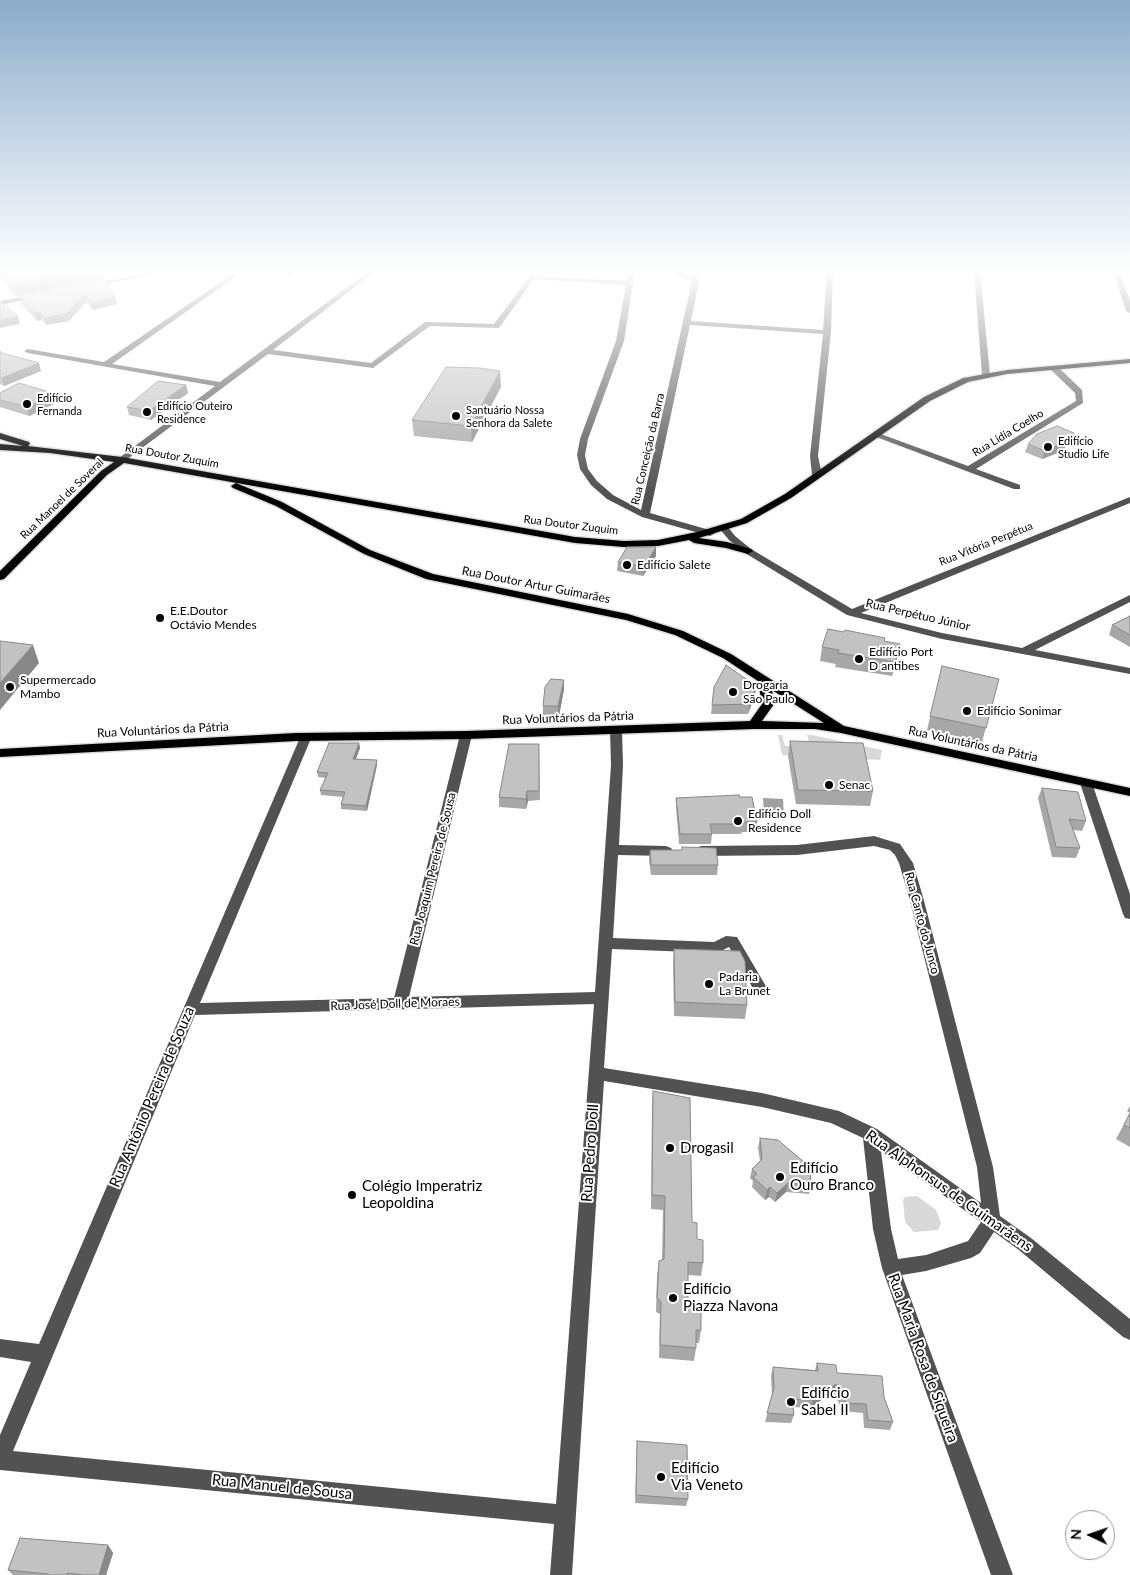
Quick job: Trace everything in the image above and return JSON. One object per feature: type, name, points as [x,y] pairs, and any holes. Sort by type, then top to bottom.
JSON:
[{"type":"main road","name":"Rua Doutor Zuquim","points":[[0,447],[50,450],[122,460],[575,540],[624,544],[682,539],[710,533],[760,512],[939,392],[966,380],[986,375],[1130,361]]},
{"type":"main road","points":[[0,436],[50,450]]},
{"type":"main road","name":"Rua Manoel de Soveral","points":[[0,578],[104,473],[122,460]]},
{"type":"main road","name":"Rua Doutor Artur Guimarães","points":[[221,478],[226,483],[278,504],[345,541],[392,564],[430,577],[463,585],[610,613],[656,625],[707,645],[763,678],[841,729]]},
{"type":"main road","points":[[682,539],[717,543],[748,551]]},
{"type":"main road","points":[[754,725],[768,704],[763,678]]},
{"type":"main road","name":"Rua Voluntários da Pátria","points":[[0,753],[306,736],[466,735],[754,725],[815,725],[1130,792]]},
{"type":"street","points":[[105,365],[135,344]]},
{"type":"street","points":[[122,460],[275,344]]},
{"type":"street","points":[[266,351],[373,366],[401,344]]},
{"type":"street","points":[[619,344],[584,439],[581,455],[584,469],[594,483],[610,497],[645,515],[710,533]]},
{"type":"street","name":"Rua Conceição da Barra","points":[[645,515],[683,344]]},
{"type":"street","points":[[817,475],[814,456],[826,344]]},
{"type":"street","points":[[983,344],[986,375]]},
{"type":"street","points":[[28,351],[221,385]]},
{"type":"street","name":"Rua Lidía Coelho","points":[[875,435],[970,469],[1080,401],[1079,392],[1054,368]]},
{"type":"street","points":[[970,469],[1018,487]]},
{"type":"street","name":"Rua Vitória Perpétua","points":[[851,613],[1130,500]]},
{"type":"street","name":"Rua Perpétuo Júnior","points":[[724,528],[732,538],[748,551],[851,613],[899,626],[1022,652],[1130,671]]},
{"type":"street","points":[[1022,652],[1130,598]]},
{"type":"street","name":"Rua Pedro Doll","points":[[560,1575],[612,850],[617,765],[616,731]]},
{"type":"street","name":"Rua Joaquim Pereira de Sousa","points":[[400,1003],[466,735]]},
{"type":"street","name":"Rua Antônio Pereira de Souza","points":[[0,1459],[188,1009],[306,736]]},
{"type":"street","points":[[1086,783],[1130,914]]},
{"type":"street","name":"Rua Canto do Junco","points":[[612,850],[788,851],[874,841],[888,844],[900,852],[916,897],[983,1158],[992,1221]]},
{"type":"street","points":[[605,943],[717,948],[726,941],[732,941],[760,988]]},
{"type":"street","name":"Rua José Doll de Moraes","points":[[188,1009],[601,998]]},
{"type":"street","name":"Rua Alphonsus de Guimarãens","points":[[596,1073],[762,1100],[833,1116],[872,1134],[1025,1244],[1130,1331]]},
{"type":"street","name":"Rua Maria Rosa de Siqueira","points":[[872,1134],[882,1229],[891,1268],[1002,1575]]},
{"type":"street","points":[[891,1268],[926,1263],[966,1252],[974,1247],[992,1221]]},
{"type":"street","points":[[0,1348],[44,1354]]},
{"type":"street","name":"Rua Manuel de Sousa","points":[[0,1459],[565,1515]]},
{"type":"shaded area","points":[[807,734],[882,750],[880,760],[782,755],[778,735],[782,735],[785,746],[810,746]]},
{"type":"shaded area","points":[[763,798],[783,799],[784,817],[764,816]]},
{"type":"shaded area","points":[[917,1196],[936,1210],[941,1223],[938,1230],[914,1232],[905,1222],[903,1200],[905,1197]]},
{"type":"building","points":[[0,351],[39,363],[2,378],[0,377]]},
{"type":"building","points":[[446,367],[480,368],[500,371],[471,426],[412,420]]},
{"type":"building","points":[[158,381],[186,385],[149,411],[127,407]]},
{"type":"building","points":[[19,383],[56,394],[27,407],[0,400],[0,393]]},
{"type":"building","points":[[1057,426],[1074,433],[1062,443],[1045,451],[1028,444],[1037,434]]},
{"type":"building","points":[[627,547],[656,547],[644,567],[618,562]]},
{"type":"building","points":[[1130,616],[1130,635],[1112,625]]},
{"type":"building","points":[[828,629],[844,632],[845,630],[885,638],[884,641],[900,644],[895,662],[838,653],[839,650],[822,647]]},
{"type":"building","points":[[0,641],[33,645],[0,683]]},
{"type":"building","name":"Drogaria São Paulo","points":[[726,665],[756,686],[750,704],[712,705],[714,687]]},
{"type":"building","name":"Edifício Sonimar","points":[[942,666],[999,679],[986,728],[930,716]]},
{"type":"building","points":[[551,679],[564,680],[558,706],[543,706],[545,687]]},
{"type":"building","name":"Senac","points":[[790,741],[863,743],[873,791],[798,790]]},
{"type":"building","points":[[329,743],[359,743],[353,759],[377,760],[366,806],[341,804],[345,792],[320,790],[328,773],[317,772]]},
{"type":"building","points":[[509,744],[539,744],[539,791],[527,791],[526,799],[499,797]]},
{"type":"building","points":[[1042,788],[1078,792],[1086,821],[1069,819],[1080,848],[1056,847]]},
{"type":"building","points":[[739,795],[739,797],[752,797],[757,822],[710,824],[712,834],[680,834],[676,798]]},
{"type":"building","points":[[682,847],[716,848],[718,865],[651,865],[650,850],[682,850]]},
{"type":"building","name":"Padaria La Brunet","points":[[674,949],[740,951],[745,961],[747,1005],[675,1002]]},
{"type":"building","points":[[653,1091],[690,1098],[692,1222],[697,1223],[697,1239],[703,1240],[703,1263],[688,1262],[688,1303],[701,1305],[701,1330],[696,1330],[696,1348],[660,1345],[661,1301],[657,1298],[659,1261],[664,1259],[665,1196],[652,1195]]},
{"type":"building","points":[[1130,1113],[1130,1128],[1124,1125]]},
{"type":"building","name":"Edifício Ouro Branco","points":[[760,1138],[778,1140],[810,1167],[811,1185],[788,1183],[777,1193],[770,1187],[767,1190],[753,1177],[757,1174],[752,1169],[762,1159]]},
{"type":"building","name":"Edifício Sabel II","points":[[817,1363],[836,1365],[837,1373],[882,1376],[884,1397],[893,1422],[868,1420],[866,1404],[846,1403],[836,1384],[813,1400],[792,1399],[794,1415],[767,1413],[774,1388],[773,1367],[818,1371]]},
{"type":"building","name":"Edifício Via Veneto","points":[[637,1441],[687,1445],[688,1499],[636,1495]]},
{"type":"building","points":[[20,1538],[108,1545],[99,1575],[67,1573],[67,1575],[50,1575],[8,1570]]},
{"type":"place","name":"Edifício Fernanda","points":[[27,404]]},
{"type":"place","name":"Edifício Outeiro Residence","points":[[147,412]]},
{"type":"place","name":"Santuário Nossa Senhora da Salete","points":[[456,416]]},
{"type":"place","name":"Edifício Studio Life","points":[[1048,447]]},
{"type":"place","name":"Edifício Salete","points":[[627,565]]},
{"type":"place","name":"E.E.Doutor Octávio Mendes","points":[[160,618]]},
{"type":"place","name":"Edifício Port D antibes","points":[[859,659]]},
{"type":"place","name":"Supermercado Mambo","points":[[10,687]]},
{"type":"place","name":"Drogaria São Paulo","points":[[733,692]]},
{"type":"place","name":"Edifício Sonimar","points":[[967,711]]},
{"type":"place","name":"Senac","points":[[829,785]]},
{"type":"place","name":"Edifício Doll Residence","points":[[738,821]]},
{"type":"place","name":"Padaria La Brunet","points":[[709,984]]},
{"type":"place","name":"Drogasil","points":[[670,1148]]},
{"type":"place","name":"Edifício Ouro Branco","points":[[780,1177]]},
{"type":"place","name":"Colégio Imperatriz Leopoldina","points":[[352,1195]]},
{"type":"place","name":"Edifício Piazza Navona","points":[[673,1298]]},
{"type":"place","name":"Edifício Sabel II","points":[[791,1402]]},
{"type":"place","name":"Edifício Via Veneto","points":[[661,1477]]}]
